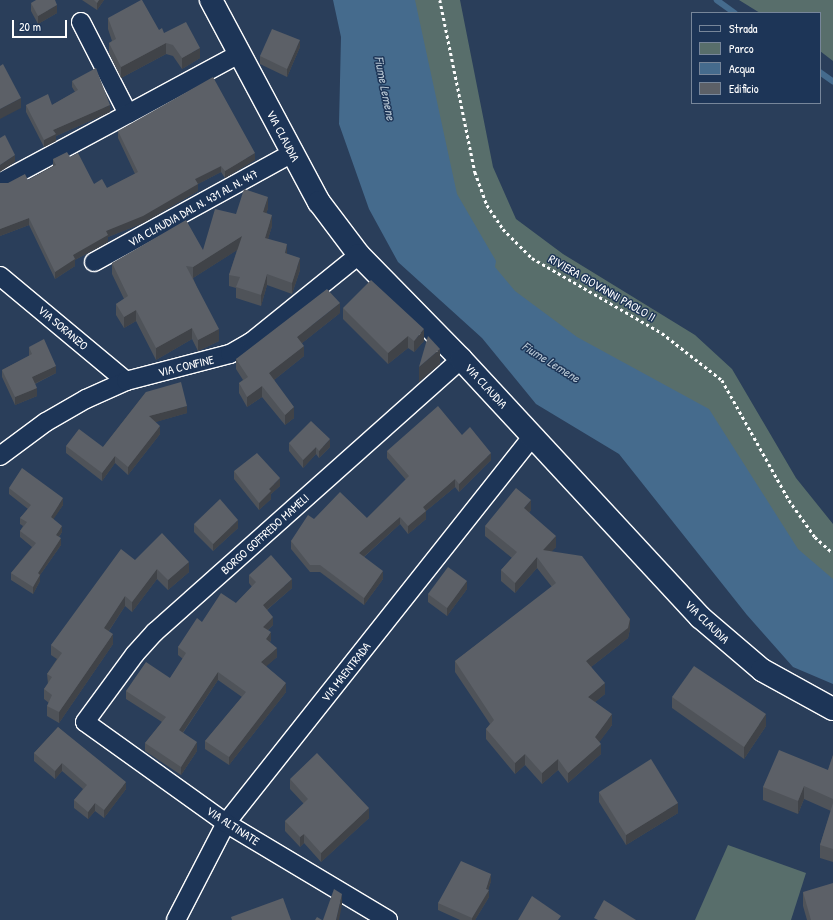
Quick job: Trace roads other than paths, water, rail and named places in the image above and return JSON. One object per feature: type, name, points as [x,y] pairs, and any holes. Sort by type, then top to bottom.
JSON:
[{"type":"street","name":"VIA CLAUDIA","points":[[211,0],[292,153],[332,223],[359,255],[461,359],[705,622],[762,670],[833,709]]},
{"type":"street","points":[[81,22],[128,114]]},
{"type":"street","points":[[3,181],[239,54]]},
{"type":"street","name":"VIA CLAUDIA DAL N. 431 AL N. 447","points":[[94,262],[292,153]]},
{"type":"street","name":"VIA CONFINE","points":[[0,456],[46,422],[126,381],[230,354],[251,342],[359,255]]},
{"type":"street","name":"VIA SORANZO","points":[[0,276],[126,381]]},
{"type":"street","name":"BORGO GOFFREDO MAMELI","points":[[85,722],[135,654],[155,632],[461,359]]},
{"type":"street","name":"VIA MAENTRADA","points":[[176,920],[226,823],[533,436]]},
{"type":"street","name":"VIA ALTINATE","points":[[85,722],[226,823],[388,920]]},
{"type":"water","name":"Fiume Lemene","points":[[333,0],[415,0],[457,194],[496,261],[495,267],[515,291],[577,337],[709,409],[798,549],[833,579],[833,684],[793,667],[747,615],[619,454],[536,404],[482,338],[398,262],[369,209],[339,124],[341,37]]},
{"type":"waterway","points":[[717,0],[734,12]]},
{"type":"waterway","points":[[821,73],[833,81]]}]
